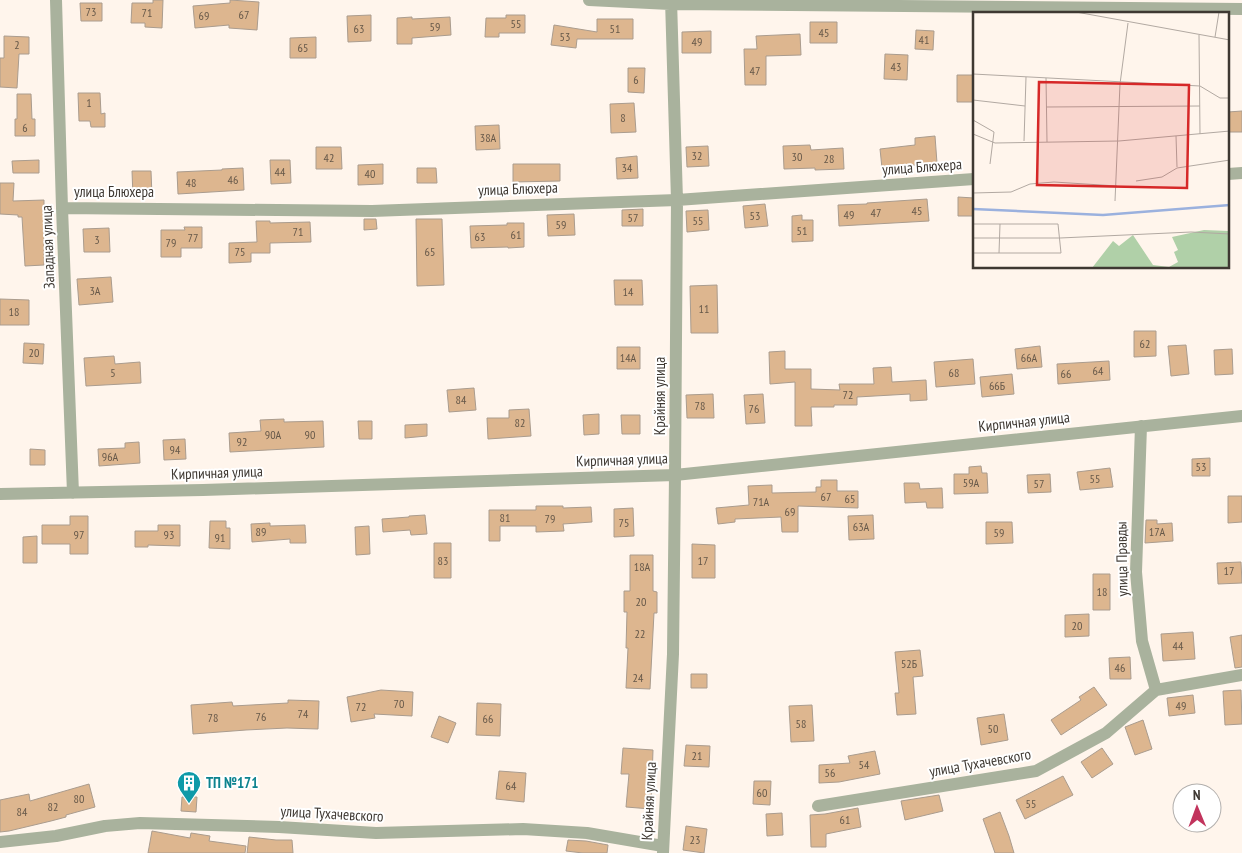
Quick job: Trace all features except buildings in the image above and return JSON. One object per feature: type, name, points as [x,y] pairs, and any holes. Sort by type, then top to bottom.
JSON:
[{"type":"street","name":"Западная улица","points":[[56,0],[73,493]]},
{"type":"street","points":[[589,0],[1242,8]]},
{"type":"street","name":"Крайняя улица","points":[[663,850],[673,654],[676,475],[677,200],[670,2]]},
{"type":"street","name":"улица Блюхера","points":[[62,208],[372,211],[677,200],[973,179]]},
{"type":"street","name":"Кирпичная улица","points":[[0,494],[676,475],[1242,416]]},
{"type":"street","name":"улица Правды","points":[[1141,426],[1136,572],[1142,641],[1156,690]]},
{"type":"street","points":[[1156,690],[1242,675]]},
{"type":"street","name":"улица Тухачевского","points":[[818,806],[1036,771],[1106,733],[1156,690]]},
{"type":"street","name":"улица Тухачевского","points":[[0,842],[56,836],[105,826],[140,823],[279,827],[376,833],[524,830],[587,833],[663,850]]},
{"type":"place","name":"ТП №171","points":[[189,804]]}]
